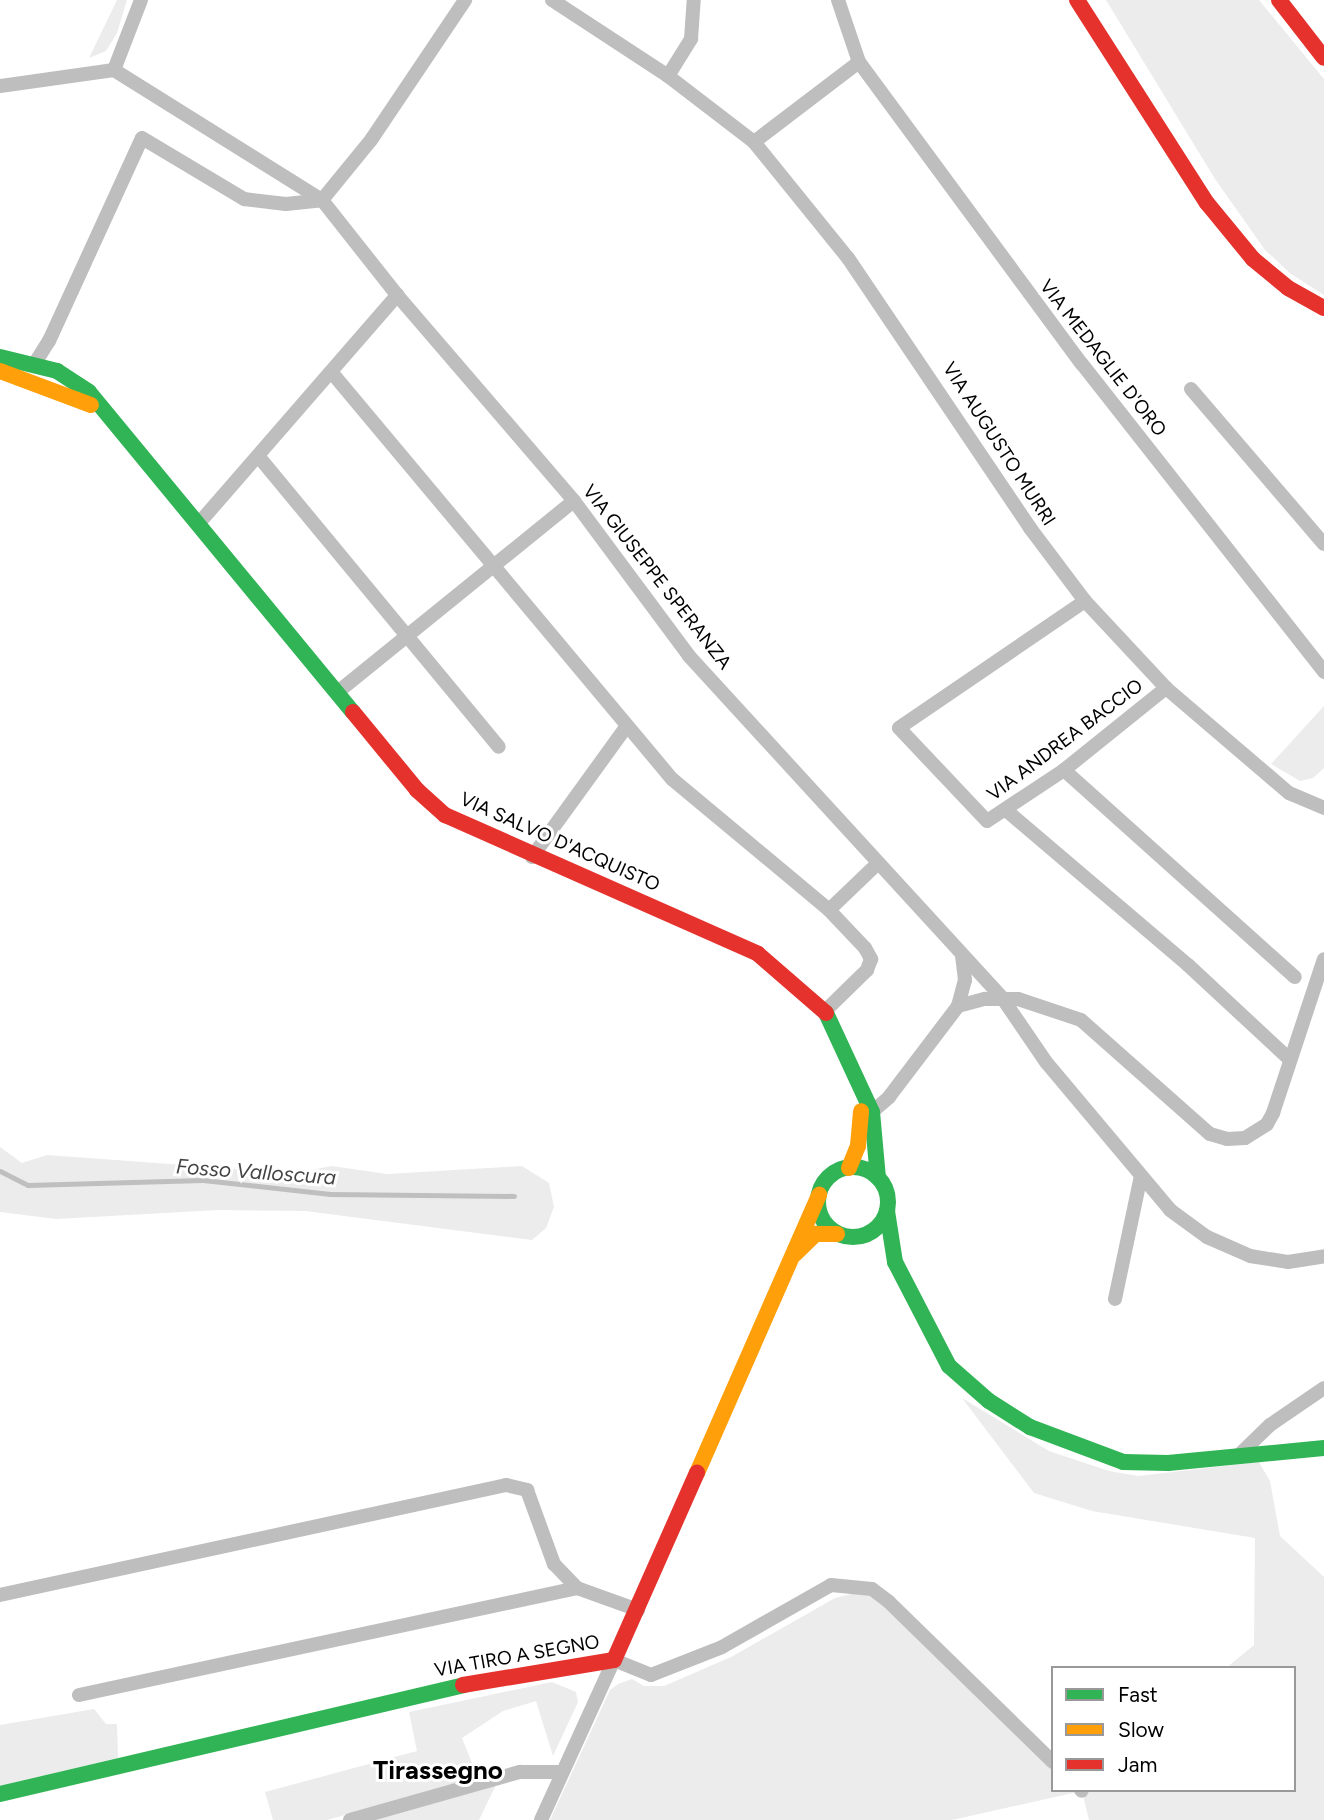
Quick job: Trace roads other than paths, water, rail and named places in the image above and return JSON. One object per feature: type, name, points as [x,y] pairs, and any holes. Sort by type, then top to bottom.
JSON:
[{"type":"main road","points":[[1077,0],[1207,202],[1252,259],[1324,308]]},
{"type":"main road","points":[[1279,0],[1324,58]]},
{"type":"main road","name":"VIA SALVO D'ACQUISTO","points":[[0,357],[34,363],[68,376],[89,392],[200,522],[417,790],[445,815],[532,857],[758,954],[825,1011],[856,1080]]},
{"type":"main road","name":"VIA SALVO D'ACQUISTO","points":[[0,371],[39,382],[91,405],[161,478]]},
{"type":"main road","points":[[856,1080],[872,1112],[878,1178],[887,1194],[894,1262],[923,1324],[950,1366],[989,1401],[1030,1427],[1123,1462],[1168,1463],[1306,1447],[1324,1448]]},
{"type":"main road","points":[[849,1168],[863,1125],[856,1080]]},
{"type":"main road","points":[[878,1178],[865,1169],[849,1168],[831,1175],[819,1195],[820,1214],[837,1234],[856,1237],[894,1262]]},
{"type":"main road","name":"VIA TIRO A SEGNO","points":[[0,1794],[442,1689],[517,1673],[614,1660],[819,1195]]},
{"type":"main road","points":[[856,1237],[876,1229],[887,1211]]},
{"type":"main road","name":"VIA TIRO A SEGNO","points":[[791,1258],[816,1234],[837,1234]]},
{"type":"main road","points":[[1306,1447],[1324,1437]]},
{"type":"street","points":[[0,86],[114,70],[141,0]]},
{"type":"street","points":[[34,363],[49,341],[142,138],[244,199],[286,204],[322,200],[371,140],[465,0]]},
{"type":"street","name":"VIA AUGUSTO MURRI","points":[[552,0],[668,76],[754,142],[848,258],[1030,528],[1086,601],[1166,688],[1289,793],[1324,808]]},
{"type":"street","points":[[668,76],[691,39],[694,0]]},
{"type":"street","name":"VIA MEDAGLIE D'ORO","points":[[838,0],[859,62],[1082,364],[1324,672]]},
{"type":"street","points":[[754,142],[859,62]]},
{"type":"street","name":"VIA GIUSEPPE SPERANZA","points":[[114,70],[322,200],[397,295],[574,500],[690,656],[1003,999],[1140,1180],[1170,1210],[1207,1237],[1250,1256],[1288,1262],[1324,1256]]},
{"type":"street","points":[[200,522],[333,374],[397,295]]},
{"type":"street","points":[[333,374],[672,779],[829,910],[871,959],[867,970],[825,1011]]},
{"type":"street","points":[[1191,389],[1324,544]]},
{"type":"street","points":[[259,457],[499,747]]},
{"type":"street","points":[[339,691],[405,634],[574,500]]},
{"type":"street","name":"VIA ANDREA BACCIO","points":[[1086,601],[899,728],[987,821],[1007,811],[1064,769],[1166,688]]},
{"type":"street","points":[[532,857],[626,727]]},
{"type":"street","points":[[1064,769],[1295,977]]},
{"type":"street","points":[[1007,811],[1188,965],[1289,1059]]},
{"type":"street","points":[[829,910],[878,863]]},
{"type":"street","points":[[872,1112],[958,1006],[965,980],[962,956]]},
{"type":"street","points":[[958,1006],[1003,999],[1037,1002],[1081,1020],[1195,1122],[1227,1139],[1245,1138],[1267,1124],[1324,959]]},
{"type":"street","points":[[1115,1299],[1140,1180]]},
{"type":"street","points":[[1239,1455],[1270,1425],[1324,1388]]},
{"type":"street","points":[[0,1595],[506,1485],[527,1490],[554,1564],[577,1588],[638,1609]]},
{"type":"street","points":[[541,1820],[614,1660],[652,1675],[722,1647],[831,1586],[872,1590],[1051,1760]]},
{"type":"street","points":[[79,1695],[577,1588]]},
{"type":"street","points":[[350,1820],[520,1772],[562,1772]]},
{"type":"waterway","name":"Fosso Valloscura","points":[[0,1171],[28,1185],[203,1180],[330,1194],[514,1196]]},
{"type":"district","name":"Tirassegno","points":[[438,1771]]}]
